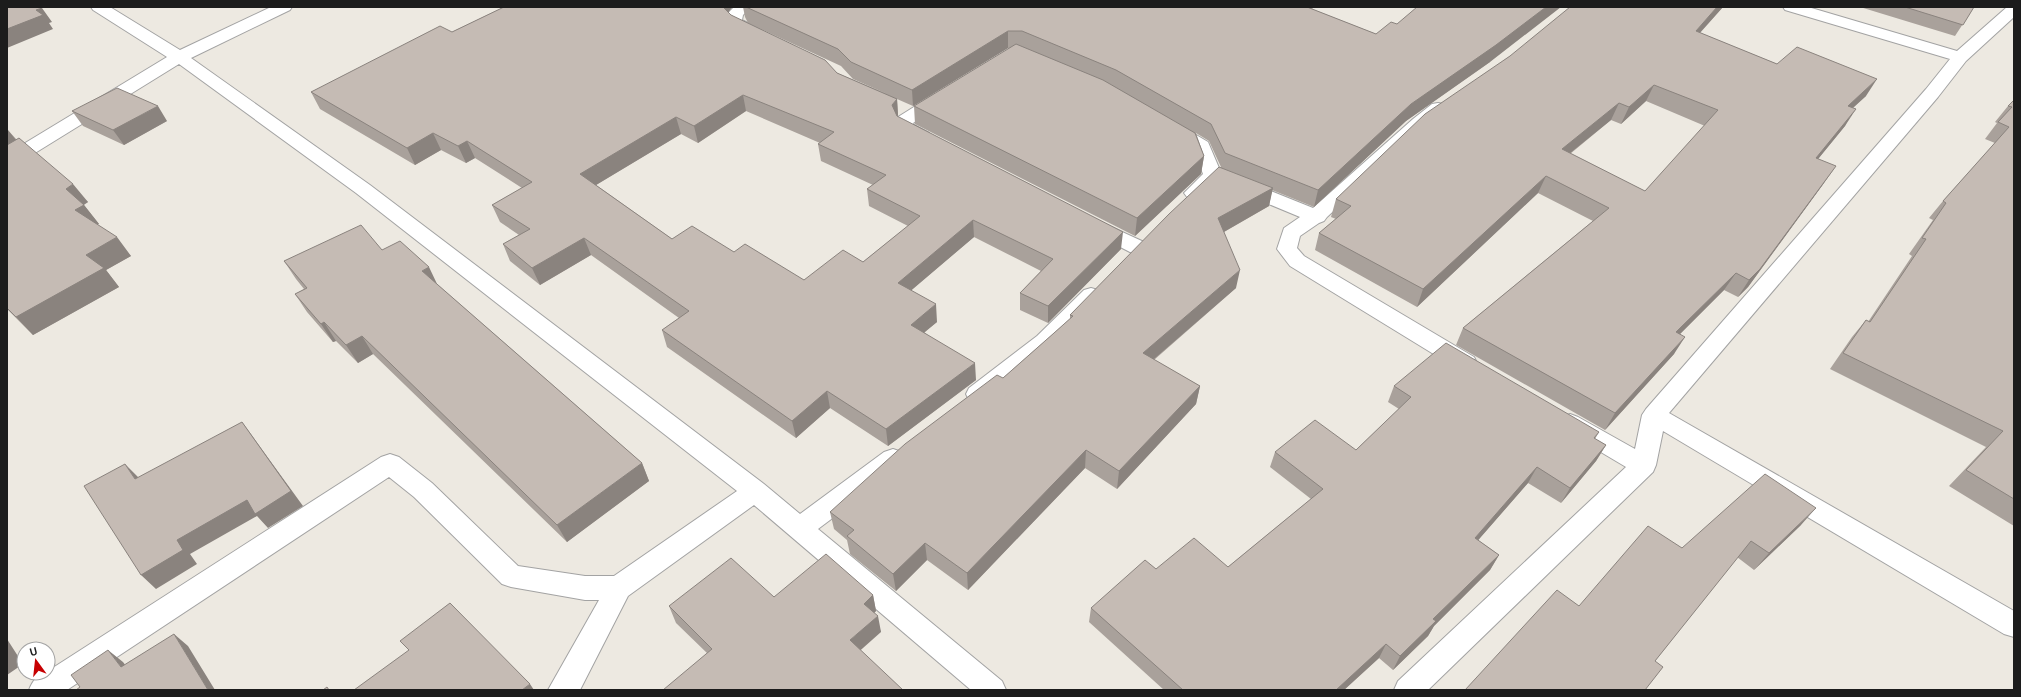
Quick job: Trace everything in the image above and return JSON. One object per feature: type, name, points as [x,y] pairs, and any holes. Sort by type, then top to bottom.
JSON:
[{"type":"street","points":[[99,7],[180,56],[363,188],[755,491],[992,690]]},
{"type":"street","points":[[9,161],[57,133],[180,56],[284,7]]},
{"type":"street","points":[[743,7],[735,16],[736,23],[772,41]]},
{"type":"street","points":[[1792,7],[1960,57]]},
{"type":"street","points":[[1408,690],[1644,465],[1654,415],[1932,93],[1960,57],[2014,9]]},
{"type":"street","points":[[940,146],[905,128],[904,121],[907,111],[954,90]]},
{"type":"street","points":[[1452,98],[1413,126],[1317,217],[1292,233],[1287,249],[1297,261],[1480,372]]},
{"type":"street","points":[[1155,119],[1202,146],[1214,175],[1317,217]]},
{"type":"street","points":[[1180,206],[1214,175]]},
{"type":"street","points":[[1081,218],[1137,248]]},
{"type":"street","points":[[965,404],[1045,342],[1105,281]]},
{"type":"street","points":[[1555,415],[1644,465]]},
{"type":"street","points":[[1654,415],[2014,625]]},
{"type":"street","points":[[799,529],[908,448]]},
{"type":"street","points":[[43,690],[390,464],[423,490],[511,576],[585,588],[619,588]]},
{"type":"street","points":[[564,688],[619,588],[755,491]]},
{"type":"building","points":[[7,7],[40,7],[42,8],[36,10],[43,15],[7,29]]},
{"type":"building","points":[[504,7],[723,7],[731,15],[825,60],[837,73],[897,99],[892,105],[897,116],[1123,232],[1048,306],[1020,293],[1053,259],[973,220],[898,283],[936,304],[911,325],[975,363],[886,429],[827,391],[792,421],[662,330],[689,311],[584,238],[532,268],[503,244],[530,229],[492,205],[532,182],[467,141],[458,146],[433,133],[407,148],[311,92],[440,26],[452,32]],"holes":[[[743,95],[834,132],[818,144],[886,175],[867,189],[920,216],[863,262],[843,250],[804,280],[745,244],[734,252],[692,226],[672,239],[580,174],[676,117],[694,126]]]},
{"type":"building","points":[[746,7],[1307,7],[1376,34],[1391,22],[1397,24],[1417,7],[1546,7],[1496,45],[1411,104],[1318,190],[1225,153],[1211,124],[1116,70],[1022,31],[1008,31],[912,90],[851,62],[838,49]]},
{"type":"building","points":[[1570,7],[1717,7],[1696,31],[1777,64],[1797,47],[1877,79],[1848,106],[1856,109],[1816,158],[1836,166],[1760,269],[1749,280],[1736,273],[1676,332],[1685,337],[1615,413],[1463,328],[1609,208],[1546,176],[1423,289],[1319,233],[1351,206],[1336,199],[1425,114],[1510,56]],"holes":[[[1654,85],[1718,110],[1645,191],[1562,149],[1619,103],[1629,107]]]},
{"type":"building","points":[[1905,7],[1974,7],[1963,25]]},
{"type":"building","points":[[1016,44],[1103,80],[1195,133],[1204,156],[1137,218],[914,106]]},
{"type":"building","points":[[117,88],[158,106],[113,130],[72,111]]},
{"type":"building","points":[[2014,100],[2014,499],[1966,470],[2003,431],[1843,353],[1866,320],[1870,322],[1926,239],[1922,238],[1946,203],[1943,201],[2009,127],[1998,122],[2012,107],[2008,106]]},
{"type":"building","points":[[19,138],[73,184],[66,189],[84,205],[75,210],[117,237],[86,255],[104,268],[16,317],[7,308],[7,145]]},
{"type":"building","points":[[1219,167],[1273,188],[1218,218],[1240,270],[1143,353],[1200,386],[1119,471],[1086,450],[967,573],[925,543],[893,574],[847,536],[854,530],[830,512],[905,444],[997,375],[1003,378],[1054,333],[1073,316],[1070,315],[1169,214]]},
{"type":"building","points":[[361,225],[382,250],[400,241],[429,267],[422,271],[642,463],[557,525],[362,336],[346,345],[324,322],[321,324],[295,294],[307,288],[284,261]]},
{"type":"building","points":[[1446,343],[1599,432],[1594,438],[1606,445],[1570,488],[1537,467],[1475,538],[1499,555],[1433,619],[1436,621],[1400,656],[1386,644],[1336,690],[1183,690],[1091,608],[1145,560],[1156,569],[1194,538],[1228,567],[1323,489],[1275,452],[1315,420],[1356,450],[1411,397],[1394,386]]},
{"type":"building","points":[[242,422],[291,491],[255,514],[247,500],[177,540],[183,550],[141,575],[84,486],[125,464],[135,479]]},
{"type":"building","points":[[1765,474],[1816,508],[1769,553],[1751,541],[1655,661],[1663,667],[1645,690],[1465,690],[1557,590],[1579,606],[1648,526],[1682,548]]},
{"type":"building","points":[[826,554],[873,595],[864,604],[878,616],[850,640],[903,690],[663,690],[712,649],[669,606],[731,558],[774,597]]},
{"type":"building","points":[[450,603],[530,684],[522,690],[354,690],[409,650],[400,641]]},
{"type":"building","points":[[174,634],[208,690],[76,690],[80,687],[71,675],[108,650],[121,667]]}]
